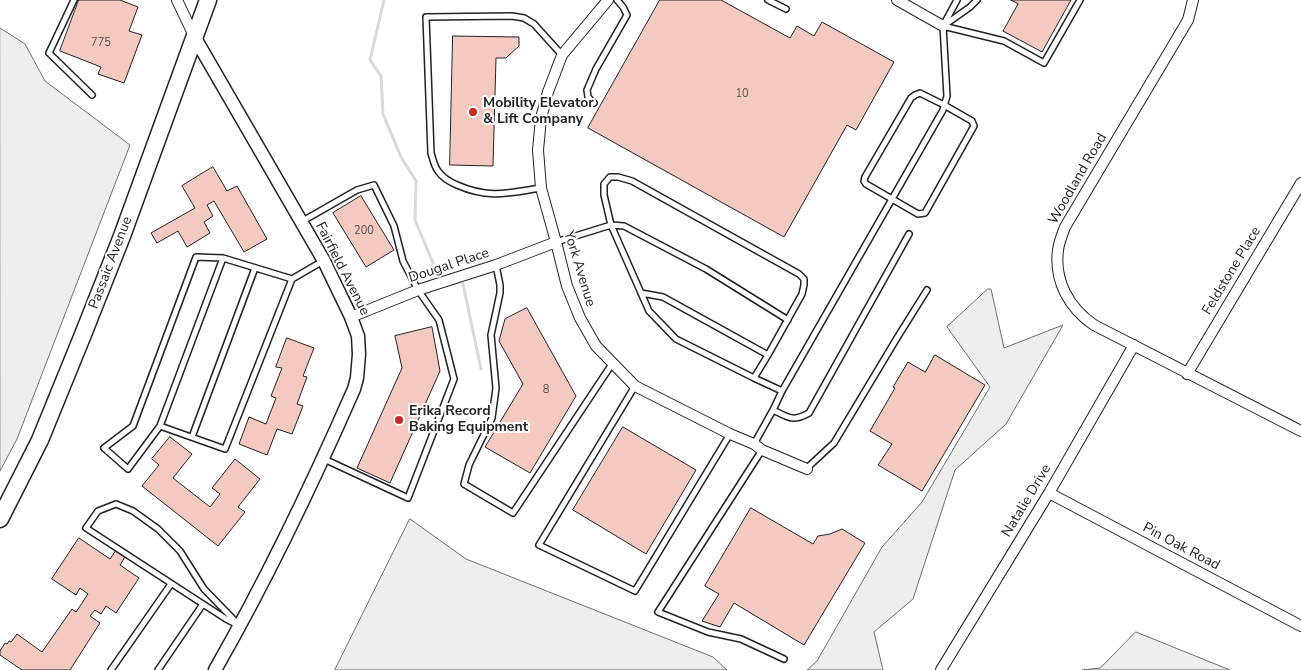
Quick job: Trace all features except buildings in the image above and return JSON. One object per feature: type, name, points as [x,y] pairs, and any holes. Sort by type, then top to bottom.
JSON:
[{"type":"main road","name":"Passaic Avenue","points":[[0,520],[40,440],[82,337],[122,236],[208,0]]},
{"type":"street","name":"Fairfield Avenue","points":[[177,0],[195,38],[324,261],[358,336],[359,354],[354,389],[324,458],[240,626],[215,670]]},
{"type":"street","name":"York Avenue","points":[[608,0],[562,55],[548,92],[541,118],[538,150],[541,188],[567,286],[580,318],[596,346],[635,386],[730,434],[806,469]]},
{"type":"street","points":[[897,0],[943,26]]},
{"type":"street","name":"Woodland Road","points":[[1193,0],[1188,20],[1068,221],[1058,250],[1060,282],[1066,296],[1076,310],[1094,325],[1301,431]]},
{"type":"street","name":"Feldstone Place","points":[[1187,374],[1301,183]]},
{"type":"street","name":"Dougal Place","points":[[351,317],[418,290],[496,265],[556,242]]},
{"type":"street","name":"Natalie Drive","points":[[941,670],[1049,493],[1134,346]]},
{"type":"street","name":"Pin Oak Road","points":[[1049,493],[1301,626]]},
{"type":"lane","points":[[74,0],[49,53],[92,95]]},
{"type":"lane","points":[[594,103],[588,97],[587,90],[596,69],[627,15],[624,7],[617,0]]},
{"type":"lane","points":[[768,0],[786,9]]},
{"type":"lane","points":[[784,659],[741,639],[708,632],[658,612],[758,447],[782,391],[943,110],[947,96],[943,26],[957,0]]},
{"type":"lane","points":[[943,26],[977,0]]},
{"type":"lane","points":[[943,26],[1004,41],[1044,63],[1080,0]]},
{"type":"lane","points":[[541,188],[500,194],[486,194],[468,190],[453,183],[438,171],[431,153],[426,17],[512,16],[524,18],[534,24],[562,55]]},
{"type":"lane","points":[[920,93],[944,105],[972,121],[974,126],[925,213],[918,214],[892,200],[864,181],[911,98],[920,93]]},
{"type":"lane","points":[[754,378],[802,294],[804,279],[799,274],[632,181],[618,176],[610,178],[604,184],[604,195],[611,225],[649,311],[676,339],[754,378],[782,391]]},
{"type":"lane","points":[[301,222],[358,190],[374,185],[394,226],[404,262],[418,290],[439,320],[454,379],[408,498],[324,458]]},
{"type":"lane","points":[[556,242],[611,225],[624,226],[706,270],[788,320]]},
{"type":"lane","points":[[773,410],[793,419],[801,418],[809,413],[909,234]]},
{"type":"lane","points":[[223,258],[160,426],[128,469],[104,448],[132,426],[196,258],[223,258],[292,279]]},
{"type":"lane","points":[[160,426],[225,449],[292,279],[324,261]]},
{"type":"lane","points":[[496,265],[500,293],[491,335],[496,388],[492,418],[470,465],[464,484],[513,514],[612,364]]},
{"type":"lane","points":[[192,437],[255,268]]},
{"type":"lane","points":[[806,469],[834,444],[927,290]]},
{"type":"lane","points":[[641,293],[663,297],[768,356]]},
{"type":"lane","points":[[635,386],[539,545],[635,591],[730,434]]},
{"type":"lane","points":[[116,504],[133,511],[158,529],[180,551],[204,589],[240,626],[226,619],[86,528],[98,511],[116,504]]},
{"type":"lane","points":[[111,670],[172,584]]},
{"type":"lane","points":[[158,670],[203,604]]},
{"type":"shaded area","points":[[0,28],[25,44],[45,81],[130,145],[17,439],[0,471]]},
{"type":"shaded area","points":[[988,289],[991,289],[1004,348],[1063,325],[1006,424],[955,470],[913,599],[874,632],[883,670],[807,670],[817,661],[882,547],[922,502],[990,387],[947,327]]},
{"type":"shaded area","points":[[410,519],[466,559],[713,657],[727,670],[335,670]]},
{"type":"shaded area","points":[[1136,632],[1230,670],[1082,670],[1100,668]]},
{"type":"waterway","points":[[384,0],[370,60],[381,76],[383,114],[401,157],[416,181],[415,220],[433,263]]},
{"type":"waterway","points":[[463,284],[481,369]]},
{"type":"place","name":"Mobility Elevator & Lift Company","points":[[473,112]]},
{"type":"place","name":"Erika Record Baking Equipment","points":[[399,420]]}]
